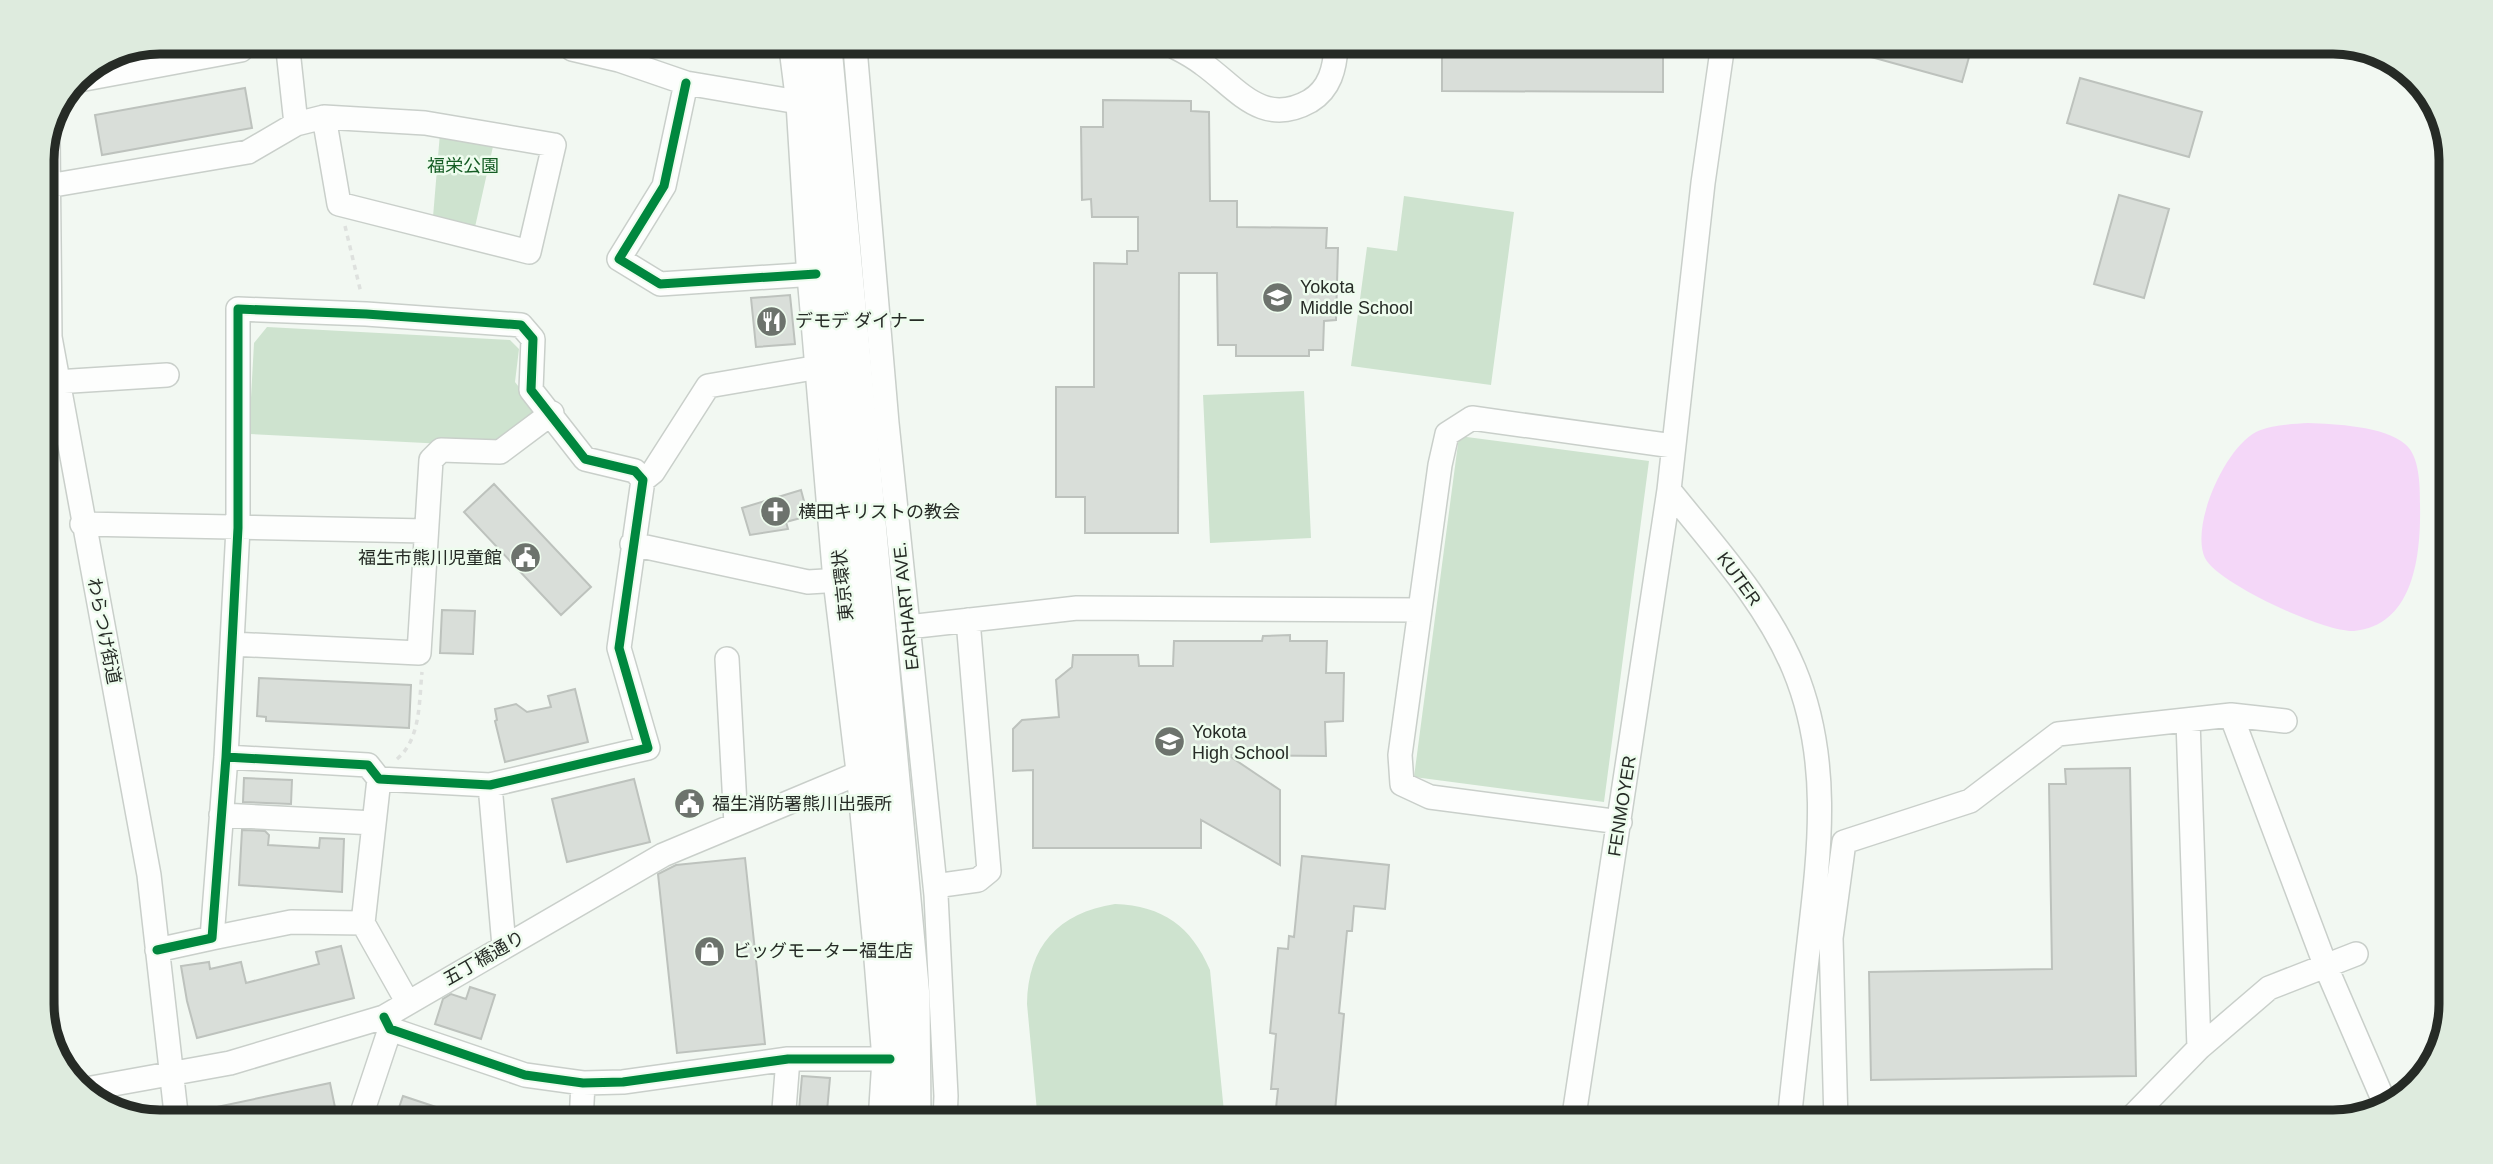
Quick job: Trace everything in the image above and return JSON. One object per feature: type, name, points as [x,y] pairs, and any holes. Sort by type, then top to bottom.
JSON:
[{"type":"highway","name":"東京環状","points":[[798,54],[804,103],[841,580],[878,770],[912,997],[913,1110]]},
{"type":"highway","name":"東京環状","points":[[824,54],[878,770],[890,1059],[887,1110]]},
{"type":"street","points":[[93,78],[220,54]]},
{"type":"street","points":[[288,54],[296,124]]},
{"type":"street","points":[[593,54],[686,83],[804,103]]},
{"type":"street","name":"EARHART AVE.","points":[[856,54],[887,423],[935,886],[946,1110]]},
{"type":"street","points":[[1187,54],[1204,64],[1248,101],[1284,111],[1318,96],[1331,79],[1335,54]]},
{"type":"street","points":[[1669,490],[1703,183],[1722,54]]},
{"type":"street","points":[[686,83],[664,186],[619,259],[660,284],[816,274]]},
{"type":"street","points":[[54,185],[247,152],[296,124],[324,117],[425,123],[554,145],[529,252],[339,204],[324,117]]},
{"type":"street","points":[[212,938],[226,757],[238,528],[237,309],[366,314],[521,325],[533,339],[531,390],[552,413],[585,459],[635,471],[643,480]]},
{"type":"street","points":[[379,779],[490,785],[648,748],[619,648],[643,480],[653,472],[708,386],[825,366]]},
{"type":"street","name":"わらつけ街道","points":[[54,367],[149,875],[176,1110]]},
{"type":"street","points":[[56,382],[167,376]]},
{"type":"street","points":[[232,644],[419,653],[431,460],[441,450],[500,452],[552,413]]},
{"type":"street","points":[[1620,822],[1430,797],[1402,784],[1400,755],[1440,465],[1447,435],[1472,418],[1673,446]]},
{"type":"street","name":"FENMOYER","points":[[1575,1110],[1669,490]]},
{"type":"street","name":"KUTER","points":[[1669,490],[1726,559],[1763,612],[1793,667],[1812,721],[1820,783],[1819,858],[1790,1110]]},
{"type":"street","points":[[82,524],[426,531]]},
{"type":"street","points":[[632,544],[808,582],[841,580]]},
{"type":"street","points":[[908,626],[1077,607],[1420,610]]},
{"type":"street","points":[[935,886],[978,880],[989,871],[968,620]]},
{"type":"street","points":[[727,659],[736,824]]},
{"type":"street","points":[[2231,716],[2326,967],[2382,1098]]},
{"type":"street","points":[[1836,1110],[1830,938],[1844,842],[1970,801],[2059,734],[2231,716],[2284,720]]},
{"type":"street","points":[[2188,720],[2199,1048]]},
{"type":"street","points":[[226,757],[368,765],[379,779],[363,923],[408,1003]]},
{"type":"street","name":"五丁橋通り","points":[[95,1087],[241,1060],[387,1023],[408,1003],[663,855],[878,770]]},
{"type":"street","points":[[490,785],[504,946]]},
{"type":"street","points":[[222,815],[374,823]]},
{"type":"street","points":[[157,950],[291,922],[363,923]]},
{"type":"street","points":[[2139,1110],[2199,1048],[2269,988],[2356,954]]},
{"type":"street","points":[[362,1110],[387,1023],[525,1075],[583,1083],[623,1082],[788,1059],[890,1059]]},
{"type":"street","points":[[784,1110],[788,1059]]},
{"type":"street","points":[[581,1110],[583,1083]]},
{"type":"path","points":[[339,204],[366,314]]},
{"type":"path","points":[[379,779],[384,769],[401,756],[411,742],[418,715],[422,667],[419,653]]},
{"type":"green space","name":"福栄公園","points":[[440,133],[494,142],[475,227],[433,217]]},
{"type":"green space","points":[[1404,196],[1514,212],[1491,385],[1351,366],[1367,247],[1397,251]]},
{"type":"green space","points":[[267,327],[510,340],[519,349],[515,382],[539,413],[484,446],[249,434],[254,343]]},
{"type":"green space","points":[[1304,391],[1311,538],[1210,543],[1203,395]]},
{"type":"green space","points":[[1459,436],[1649,461],[1604,802],[1414,777]]},
{"type":"green space","points":[[1115,904],[1147,909],[1173,921],[1194,941],[1210,970],[1224,1110],[1037,1110],[1027,1004],[1033,965],[1040,949],[1062,924],[1095,909]]},
{"type":"shaded area","points":[[2308,423],[2359,427],[2385,433],[2405,444],[2414,456],[2420,489],[2416,564],[2402,601],[2390,616],[2374,626],[2354,631],[2340,629],[2297,615],[2229,580],[2205,558],[2202,527],[2206,508],[2222,470],[2233,454],[2256,432],[2281,425]]},
{"type":"building","points":[[1442,54],[1663,54],[1663,92],[1442,91]]},
{"type":"building","points":[[1860,54],[1970,54],[1962,82]]},
{"type":"building","points":[[2080,78],[2202,112],[2189,157],[2067,123]]},
{"type":"building","points":[[245,88],[252,128],[102,155],[95,115]]},
{"type":"building","name":"Yokota Middle School","points":[[1103,100],[1191,101],[1191,111],[1209,112],[1210,201],[1237,201],[1237,227],[1327,228],[1326,248],[1338,248],[1336,320],[1324,321],[1323,350],[1309,350],[1309,356],[1236,356],[1236,345],[1218,345],[1217,273],[1179,273],[1178,533],[1085,533],[1085,497],[1056,497],[1056,387],[1094,387],[1094,263],[1127,264],[1127,251],[1138,251],[1138,217],[1092,217],[1091,199],[1082,200],[1081,127],[1103,127]]},
{"type":"building","points":[[2119,195],[2169,209],[2144,298],[2094,284]]},
{"type":"building","points":[[790,295],[795,344],[756,347],[751,298]]},
{"type":"building","points":[[494,484],[591,587],[561,615],[464,512]]},
{"type":"building","name":"横田キリストの教会","points":[[801,490],[808,516],[786,522],[788,529],[750,535],[742,508]]},
{"type":"building","points":[[442,610],[475,611],[473,654],[440,653]]},
{"type":"building","name":"Yokota High School","points":[[1290,635],[1290,641],[1327,641],[1326,673],[1344,673],[1343,721],[1325,722],[1326,756],[1228,755],[1280,790],[1280,865],[1201,820],[1201,848],[1033,848],[1033,770],[1013,771],[1013,729],[1022,720],[1059,717],[1056,680],[1072,667],[1073,655],[1138,655],[1139,666],[1173,666],[1174,641],[1262,641],[1263,636]]},
{"type":"building","points":[[259,678],[411,685],[409,728],[266,721],[266,717],[257,716]]},
{"type":"building","points":[[575,689],[588,742],[505,762],[495,721],[495,709],[516,704],[527,712],[551,707],[548,696]]},
{"type":"building","points":[[2130,768],[2136,1076],[1871,1080],[1869,972],[2052,969],[2049,784],[2066,784],[2065,769]]},
{"type":"building","points":[[244,778],[292,780],[291,804],[243,802]]},
{"type":"building","points":[[634,779],[650,842],[567,862],[552,799]]},
{"type":"building","points":[[242,830],[265,831],[269,835],[268,845],[319,848],[320,838],[344,839],[342,892],[239,885]]},
{"type":"building","points":[[1302,856],[1389,865],[1385,909],[1354,906],[1352,931],[1347,931],[1339,1013],[1344,1014],[1335,1110],[1276,1108],[1278,1089],[1271,1089],[1276,1034],[1270,1033],[1278,948],[1288,949],[1289,936],[1294,937]]},
{"type":"building","points":[[745,858],[765,1044],[677,1053],[658,874],[676,865]]},
{"type":"building","points":[[341,946],[354,998],[197,1038],[181,966],[209,962],[210,969],[241,962],[246,983],[319,964],[316,952]]},
{"type":"building","points":[[470,987],[495,995],[481,1039],[435,1024],[443,999],[451,994],[466,999]]},
{"type":"building","points":[[802,1076],[830,1078],[827,1110],[799,1110]]},
{"type":"building","points":[[330,1083],[336,1110],[212,1110]]},
{"type":"building","points":[[403,1096],[445,1110],[398,1110]]},
{"type":"railway","points":[[54,993],[57,1028]]},
{"type":"cycle path","points":[[686,83],[664,186],[619,259],[660,284],[816,274]]},
{"type":"cycle path","points":[[157,950],[212,938],[226,757],[238,528],[238,309],[366,314],[521,325],[533,339],[531,390],[585,459],[635,471],[643,480],[619,648],[648,748],[490,785],[379,779],[368,765],[226,757]]},
{"type":"cycle path","points":[[384,1017],[390,1029],[525,1075],[583,1083],[623,1082],[788,1059],[890,1059]]},
{"type":"place","name":"Yokota Middle School","points":[[1277,297]]},
{"type":"place","name":"デモデ ダイナー","points":[[772,321]]},
{"type":"place","name":"横田キリストの教会","points":[[775,512]]},
{"type":"place","name":"福生市熊川児童館","points":[[525,558]]},
{"type":"place","name":"Yokota High School","points":[[1169,742]]},
{"type":"place","name":"福生消防署熊川出張所","points":[[689,804]]},
{"type":"place","name":"ビッグモーター福生店","points":[[710,951]]}]
